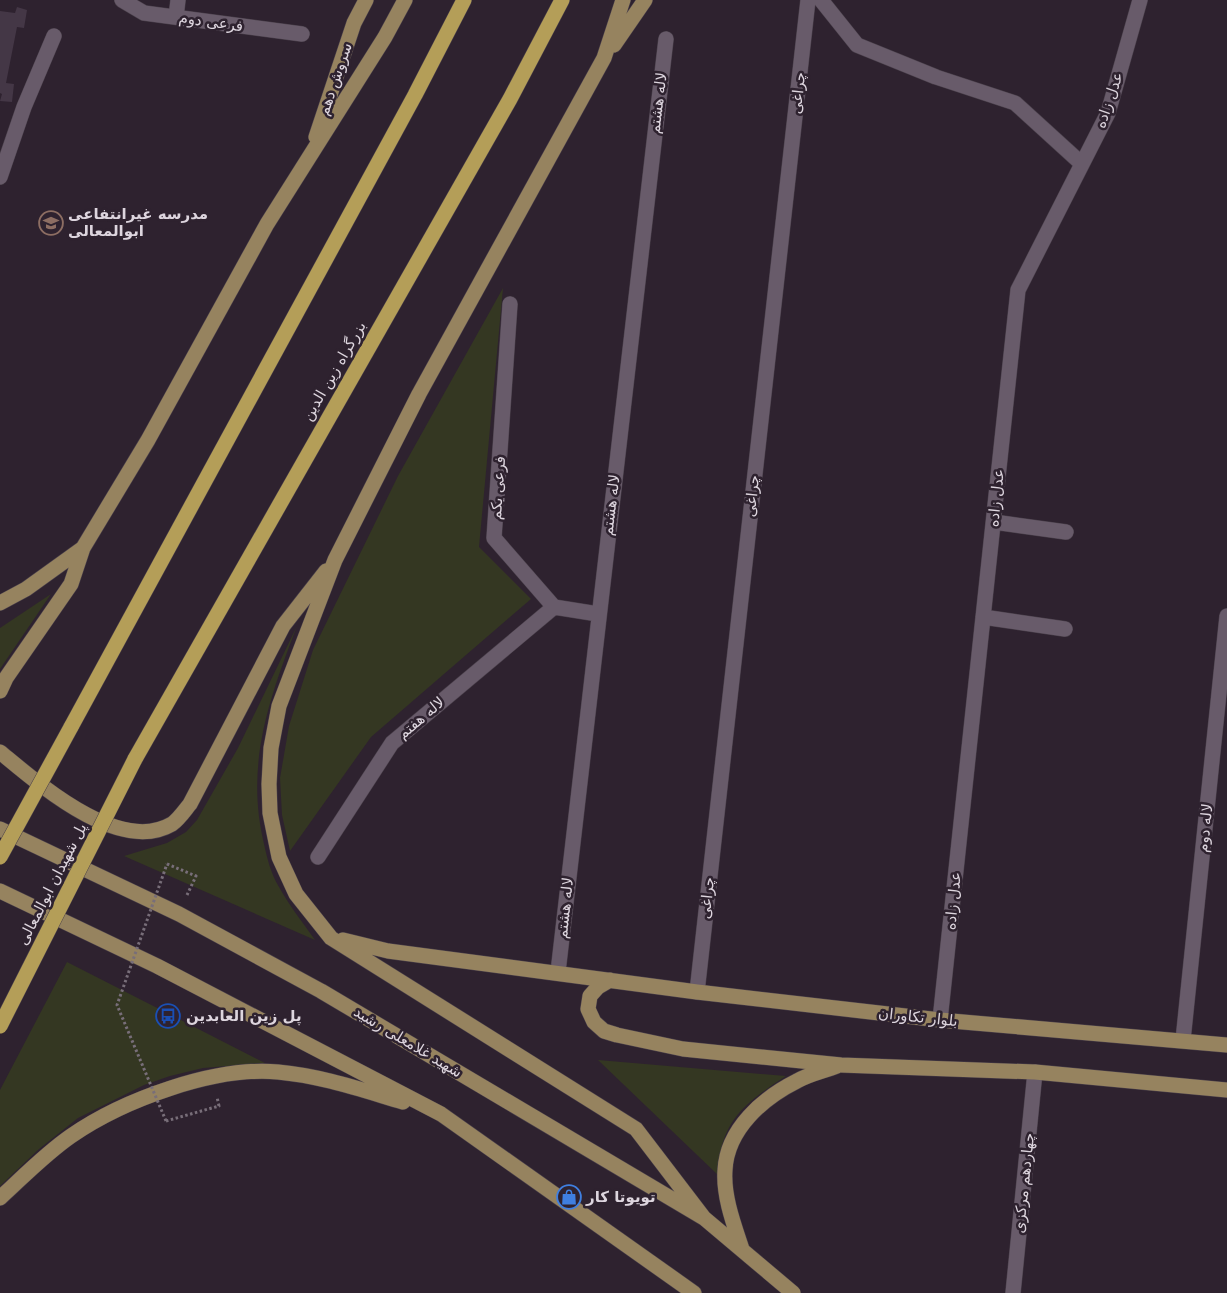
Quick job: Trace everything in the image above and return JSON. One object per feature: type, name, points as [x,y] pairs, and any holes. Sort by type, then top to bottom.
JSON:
[{"type":"highway","points":[[0,857],[406,113],[464,0]]},
{"type":"highway","name":"بزرگراه زین الدین","points":[[135,759],[510,99],[562,0]]},
{"type":"highway","name":"پل شهیدان ابوالمعالی","points":[[0,1026],[135,759]]},
{"type":"main road","name":"سروش دهم","points":[[308,160],[354,23],[366,0]]},
{"type":"main road","points":[[0,691],[6,678],[71,584],[83,548],[148,440],[267,224],[385,37],[405,0]]},
{"type":"main road","points":[[604,58],[623,0]]},
{"type":"main road","points":[[646,0],[604,58],[424,385],[334,560],[279,706],[271,748],[270,813],[279,857],[296,894],[331,938],[636,1130],[704,1218]]},
{"type":"main road","points":[[0,603],[26,589],[83,548]]},
{"type":"main road","points":[[0,752],[62,801],[116,829],[150,832],[172,823],[190,804],[284,626],[334,560]]},
{"type":"main road","name":"شهید غلامعلی رشید","points":[[0,829],[179,914],[321,991],[704,1218],[794,1293]]},
{"type":"main road","points":[[0,891],[157,966],[441,1114],[694,1293]]},
{"type":"main road","name":"بلوار تکاوران","points":[[331,938],[388,951],[558,972],[697,992],[940,1020],[1227,1045]]},
{"type":"main road","points":[[610,980],[598,987],[590,996],[588,1009],[594,1022],[604,1031],[683,1049],[842,1065],[1035,1072],[1227,1090]]},
{"type":"main road","points":[[742,1249],[730,1212],[724,1170],[730,1148],[739,1129],[753,1112],[797,1080],[842,1065]]},
{"type":"main road","points":[[0,1198],[37,1163],[72,1136],[108,1115],[165,1090],[211,1077],[276,1072],[322,1078],[441,1114]]},
{"type":"street","name":"فرعی دوم","points":[[122,0],[144,13],[302,34]]},
{"type":"street","points":[[176,17],[178,0]]},
{"type":"street","name":"چراغی","points":[[697,992],[808,0]]},
{"type":"street","points":[[821,0],[857,46],[936,77],[1015,103],[1082,164]]},
{"type":"street","name":"عدل زاده","points":[[940,1020],[1018,290],[1108,113],[1140,0]]},
{"type":"street","points":[[0,176],[24,107],[54,36]]},
{"type":"street","name":"لاله هشتم","points":[[558,972],[666,39]]},
{"type":"street","name":"فرعی یکم","points":[[510,304],[494,538],[554,607]]},
{"type":"street","points":[[994,522],[1066,532]]},
{"type":"street","points":[[554,607],[598,614]]},
{"type":"street","name":"لاله هفتم","points":[[318,857],[392,743],[554,607]]},
{"type":"street","name":"لاله دوم","points":[[1183,1040],[1227,616]]},
{"type":"street","points":[[983,617],[1065,629]]},
{"type":"street","name":"چهاردهم مرکزی","points":[[1014,1293],[1035,1072]]},
{"type":"path","points":[[196,876],[167,864],[116,1005],[166,1121],[219,1106]]},
{"type":"green space","points":[[503,288],[479,547],[531,599],[371,737],[290,851],[282,815],[280,778],[289,726],[313,650],[398,476]]},
{"type":"green space","points":[[51,594],[0,669],[0,628]]},
{"type":"green space","points":[[297,626],[269,706],[259,760],[257,787],[259,815],[265,849],[276,882],[315,940],[124,856],[167,843],[186,832],[197,820],[238,748]]},
{"type":"green space","points":[[67,962],[265,1063],[203,1068],[144,1085],[78,1118],[39,1149],[0,1186],[0,1090]]},
{"type":"green space","points":[[598,1060],[786,1076],[758,1095],[737,1116],[723,1141],[719,1176]]},
{"type":"building","points":[[17,7],[27,10],[24,28],[17,27],[6,83],[14,84],[12,102],[0,101],[2,94],[0,93],[0,11],[15,13]]},
{"type":"place","name":"مدرسه غیرانتفاعی ابوالمعالی","points":[[51,223]]},
{"type":"place","name":"پل زین العابدین","points":[[168,1016]]},
{"type":"place","name":"تویوتا کار","points":[[569,1197]]}]
